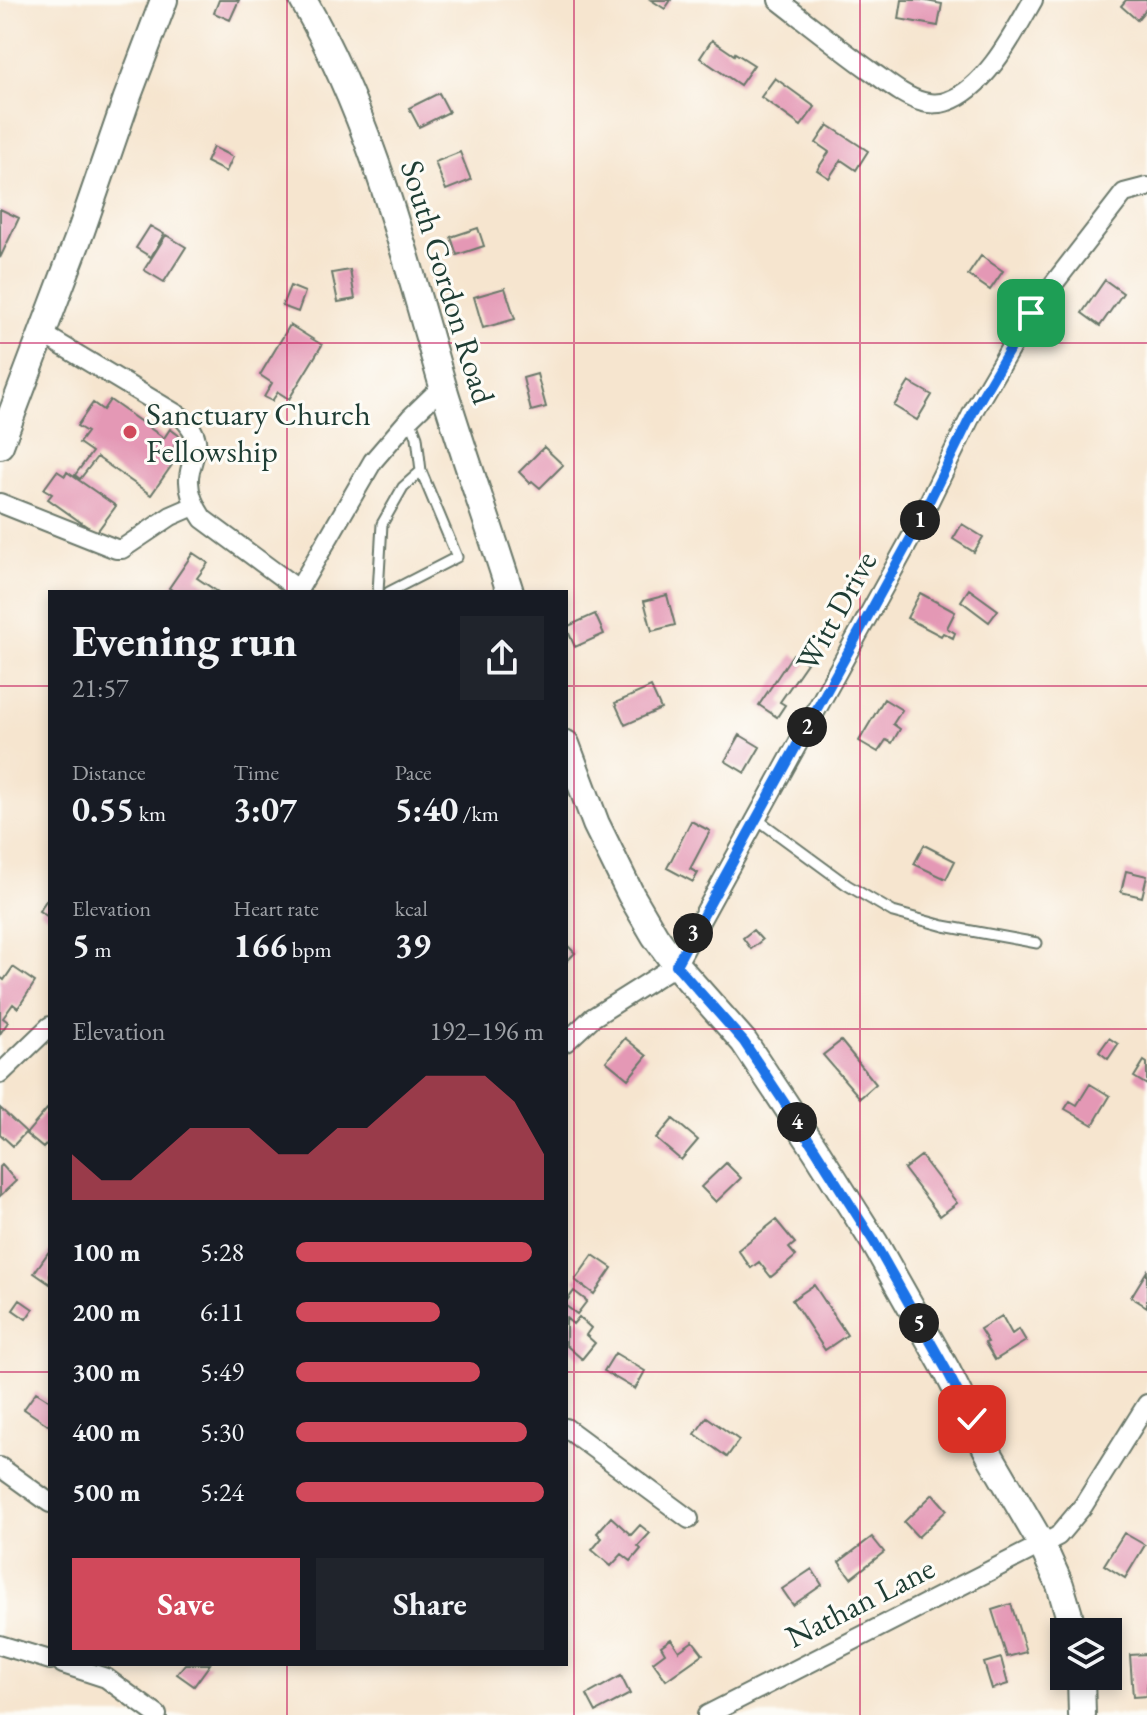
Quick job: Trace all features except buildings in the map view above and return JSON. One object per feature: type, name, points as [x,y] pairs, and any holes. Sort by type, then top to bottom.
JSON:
[{"type":"street","points":[[0,445],[164,0]]},
{"type":"street","name":"South Gordon Road","points":[[303,0],[362,121],[509,590]]},
{"type":"street","points":[[778,0],[895,88],[924,102],[939,103],[949,101],[974,85],[1007,46],[1033,0]]},
{"type":"street","name":"Witt Drive","points":[[676,965],[913,534],[975,408],[1031,313],[1124,193],[1147,187]]},
{"type":"street","points":[[41,333],[183,418],[190,426],[197,445],[189,473],[194,506],[203,519],[297,590]]},
{"type":"street","points":[[299,590],[373,461],[443,386]]},
{"type":"street","points":[[0,503],[116,549],[122,549],[171,516],[194,506]]},
{"type":"street","points":[[568,749],[596,824],[647,922],[676,965],[744,1042],[874,1242],[1041,1543],[1060,1585],[1070,1618]]},
{"type":"street","points":[[568,1040],[592,1018],[676,965]]},
{"type":"street","points":[[0,1074],[48,1028]]},
{"type":"street","name":"Nathan Lane","points":[[707,1715],[1058,1536],[1083,1506],[1147,1404]]},
{"type":"street","points":[[568,1429],[689,1519]]},
{"type":"street","points":[[0,1467],[48,1502]]},
{"type":"street","points":[[0,1645],[48,1659]]},
{"type":"street","points":[[77,1666],[111,1671],[157,1715]]},
{"type":"street","points":[[1081,1690],[1082,1715]]},
{"type":"lane","points":[[393,590],[457,557],[421,471],[417,437],[410,418]]},
{"type":"lane","points":[[378,590],[382,524],[403,487],[421,471]]},
{"type":"lane","points":[[757,819],[847,885],[893,912],[944,926],[1037,943]]},
{"type":"place","name":"Sanctuary Church Fellowship","points":[[130,432]]},
{"type":"route","points":[[972,1419],[874,1242],[815,1149],[744,1042],[676,965],[913,534],[975,408],[1031,313]]}]
